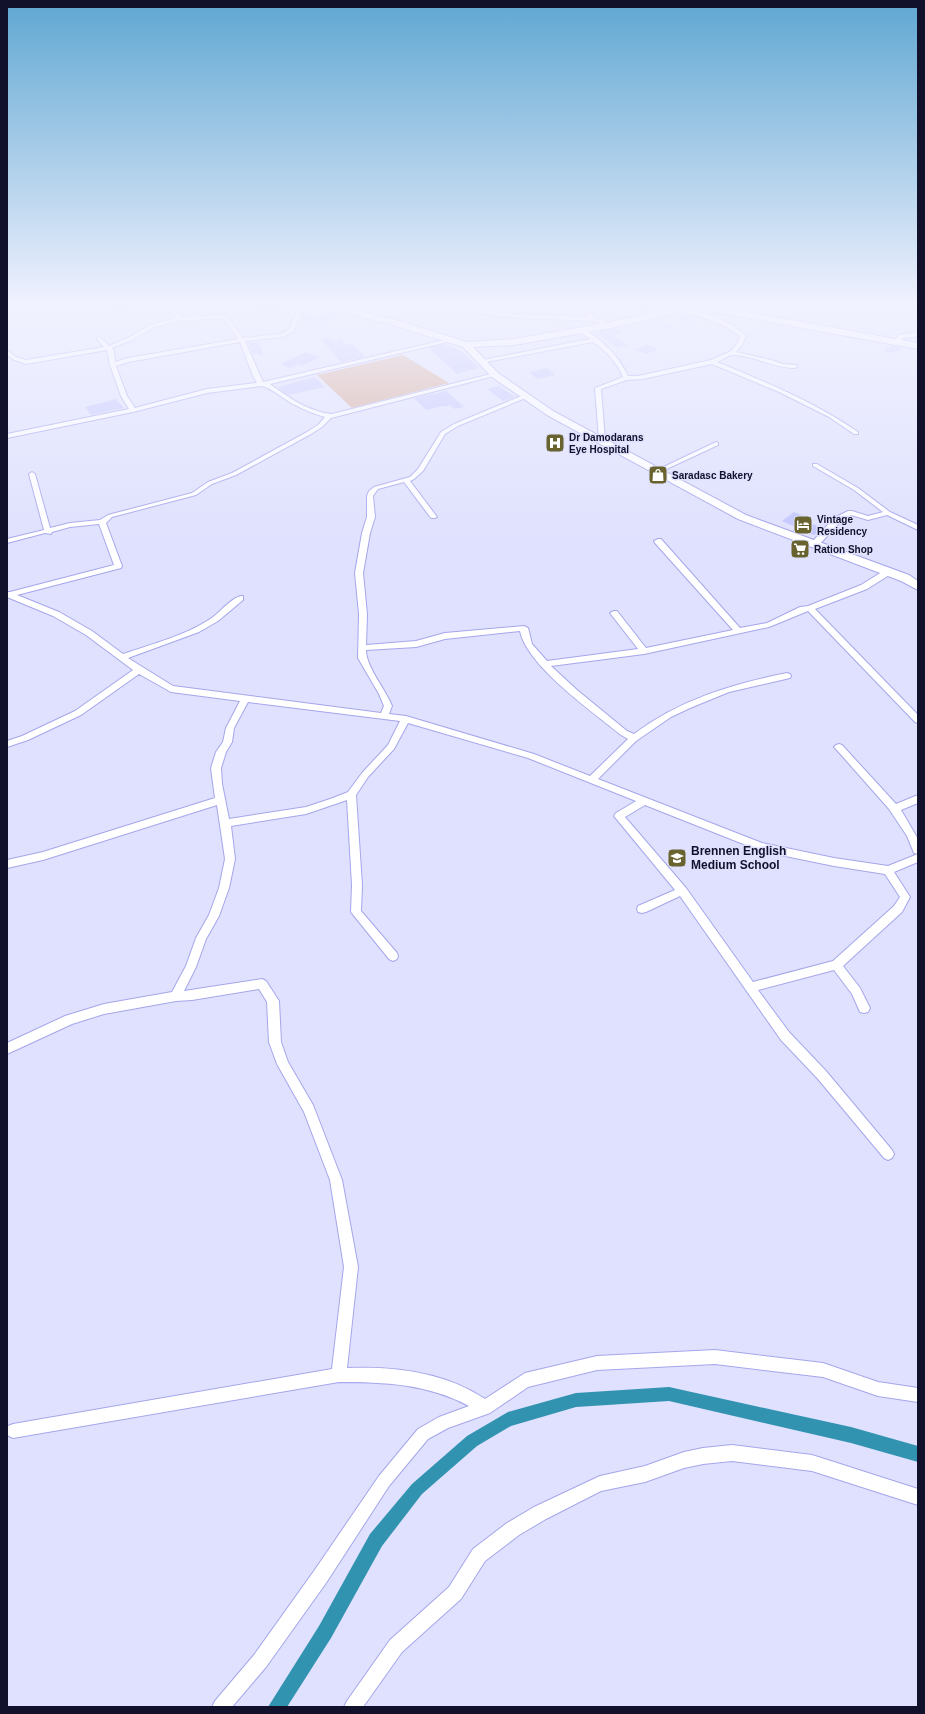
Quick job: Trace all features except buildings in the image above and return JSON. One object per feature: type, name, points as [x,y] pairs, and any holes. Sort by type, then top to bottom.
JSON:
[{"type":"main road","points":[[510,385],[550,413],[602,440],[656,472],[695,490],[742,517],[905,578],[918,586]]},
{"type":"street","points":[[120,385],[124,396],[132,410]]},
{"type":"street","points":[[7,436],[132,410],[207,391],[250,385]]},
{"type":"street","points":[[267,385],[290,400],[323,415],[329,416],[455,385]]},
{"type":"street","points":[[602,440],[598,388],[606,385]]},
{"type":"street","points":[[767,385],[831,416],[856,433]]},
{"type":"street","points":[[384,715],[388,706],[383,694],[362,658],[363,614],[359,573],[366,533],[371,517],[370,496],[372,491],[376,488],[412,478],[421,470],[443,433],[456,425],[526,396]]},
{"type":"street","points":[[7,541],[48,532],[70,525],[102,522],[110,516],[194,494],[210,483],[234,474],[309,433],[320,426],[329,416]]},
{"type":"street","points":[[656,472],[716,444]]},
{"type":"street","points":[[815,465],[856,489],[888,513],[918,528]]},
{"type":"street","points":[[32,474],[48,532]]},
{"type":"street","points":[[406,480],[433,517]]},
{"type":"street","points":[[815,544],[836,520],[850,512],[868,518],[888,513]]},
{"type":"street","points":[[8,594],[118,566],[102,522]]},
{"type":"street","points":[[658,540],[738,631]]},
{"type":"street","points":[[545,664],[644,651],[769,625],[825,600],[864,587],[888,572]]},
{"type":"street","points":[[8,594],[56,614],[89,633],[121,658],[171,689],[406,719],[531,756],[761,847],[834,862],[888,870],[918,858]]},
{"type":"street","points":[[121,658],[196,630],[215,619],[240,598]]},
{"type":"street","points":[[810,608],[918,720]]},
{"type":"street","points":[[614,613],[644,651]]},
{"type":"street","points":[[363,648],[416,644],[445,636],[524,628],[528,644],[545,664],[560,679],[624,733],[634,738]]},
{"type":"street","points":[[7,744],[25,738],[78,713],[139,670]]},
{"type":"street","points":[[592,779],[634,738],[665,718],[698,700],[767,680],[787,676]]},
{"type":"street","points":[[176,996],[191,966],[201,938],[214,916],[224,888],[230,859],[226,823],[220,800],[216,768],[221,752],[227,742],[230,728],[246,698]]},
{"type":"street","points":[[226,823],[305,810],[329,803],[351,794],[365,775],[391,747],[406,719]]},
{"type":"street","points":[[839,747],[894,809],[914,839],[918,850]]},
{"type":"street","points":[[351,794],[357,884],[356,912],[393,956]]},
{"type":"street","points":[[894,809],[918,799]]},
{"type":"street","points":[[7,864],[43,856],[220,800]]},
{"type":"street","points":[[644,801],[618,816],[682,891],[784,1036],[822,1074],[888,1154]]},
{"type":"street","points":[[750,987],[836,965],[898,909],[904,897],[888,870]]},
{"type":"street","points":[[642,908],[682,891]]},
{"type":"street","points":[[836,965],[856,991],[864,1008]]},
{"type":"street","points":[[7,1048],[69,1020],[104,1009],[176,996],[192,996],[262,984],[273,1001],[275,1042],[283,1064],[309,1109],[336,1180],[351,1267],[339,1375]]},
{"type":"street","points":[[220,1707],[260,1661],[320,1577],[384,1480],[423,1434],[444,1422],[484,1408],[525,1380],[597,1362],[715,1357],[823,1370],[878,1389],[918,1395]]},
{"type":"street","points":[[13,1431],[339,1375],[385,1374],[421,1381],[446,1388],[475,1400],[484,1408]]},
{"type":"street","points":[[353,1707],[396,1646],[455,1593],[479,1555],[513,1529],[540,1513],[566,1499],[600,1484],[645,1474],[684,1460],[703,1456],[732,1453],[812,1463],[918,1497]]},
{"type":"shaded area","points":[[328,385],[441,385],[352,408]]},
{"type":"waterway","points":[[277,1707],[325,1632],[376,1540],[417,1489],[472,1441],[508,1419],[576,1400],[669,1394],[851,1435],[918,1454]]},
{"type":"place","name":"Dr Damodarans Eye Hospital","points":[[555,443]]},
{"type":"place","name":"Saradasc Bakery","points":[[658,475]]},
{"type":"place","name":"Vintage Residency","points":[[803,525]]},
{"type":"place","name":"Ration Shop","points":[[800,549]]},
{"type":"place","name":"Brennen English Medium School","points":[[677,858]]}]
